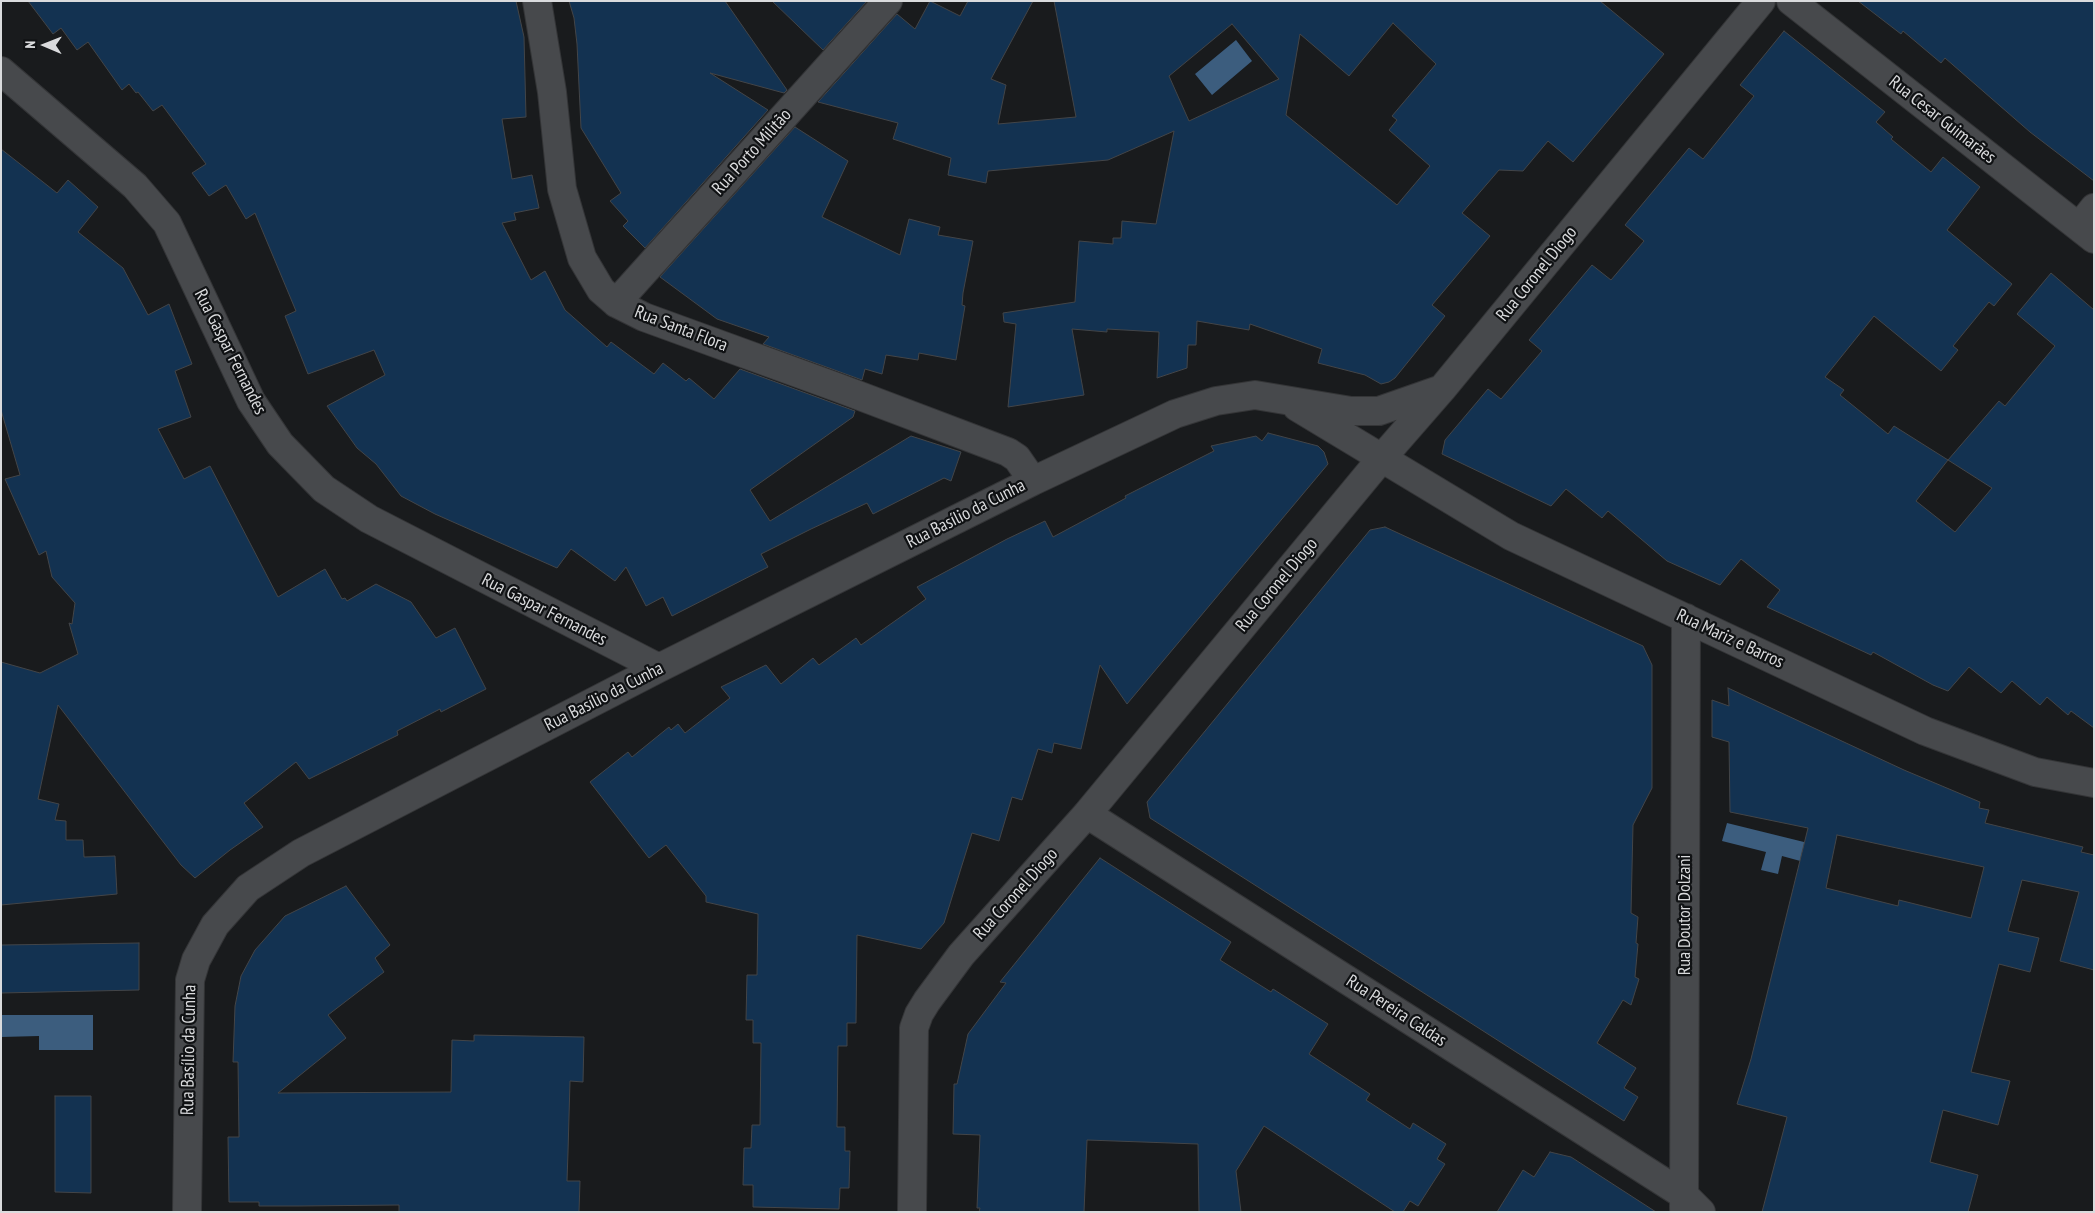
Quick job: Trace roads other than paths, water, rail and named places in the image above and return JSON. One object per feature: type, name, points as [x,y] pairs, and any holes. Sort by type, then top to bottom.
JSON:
[{"type":"street","name":"Rua Santa Flora","points":[[538,1],[552,92],[562,189],[582,258],[601,290],[616,303],[644,317],[1008,452],[1017,458],[1033,480]]},
{"type":"street","name":"Rua Porto Militão","points":[[616,303],[888,1]]},
{"type":"street","name":"Rua Coronel Diogo","points":[[912,1212],[913,1048],[914,1028],[919,1014],[961,955],[1088,814],[1381,459],[1442,389],[1761,1]]},
{"type":"street","name":"Rua Cesar Guimarães","points":[[1791,1],[2089,225]]},
{"type":"street","name":"Rua Gaspar Fernandes","points":[[1,71],[135,186],[167,223],[251,401],[280,444],[324,488],[368,519],[659,668]]},
{"type":"street","name":"Rua Basílio da Cunha","points":[[187,1212],[190,980],[196,960],[215,925],[248,888],[301,853],[659,668],[1033,480],[1174,414],[1216,401],[1256,395],[1351,411],[1380,411],[1442,389]]},
{"type":"street","name":"Rua Basílio da Cunha","points":[[1282,399],[1381,459]]},
{"type":"street","name":"Rua Mariz e Barros","points":[[1381,459],[1512,536],[1925,731],[2035,772],[2094,783]]},
{"type":"street","name":"Rua Doutor Dolzani","points":[[1686,618],[1690,1206]]},
{"type":"street","name":"Rua Pereira Caldas","points":[[1088,814],[1690,1206]]},
{"type":"water","points":[[1236,40],[1252,61],[1212,95],[1195,74]]},
{"type":"water","points":[[1727,823],[1808,843],[1804,862],[1782,856],[1778,874],[1761,870],[1766,852],[1722,841]]},
{"type":"water","points":[[1,1015],[93,1015],[93,1050],[39,1050],[39,1036],[1,1037]]}]
